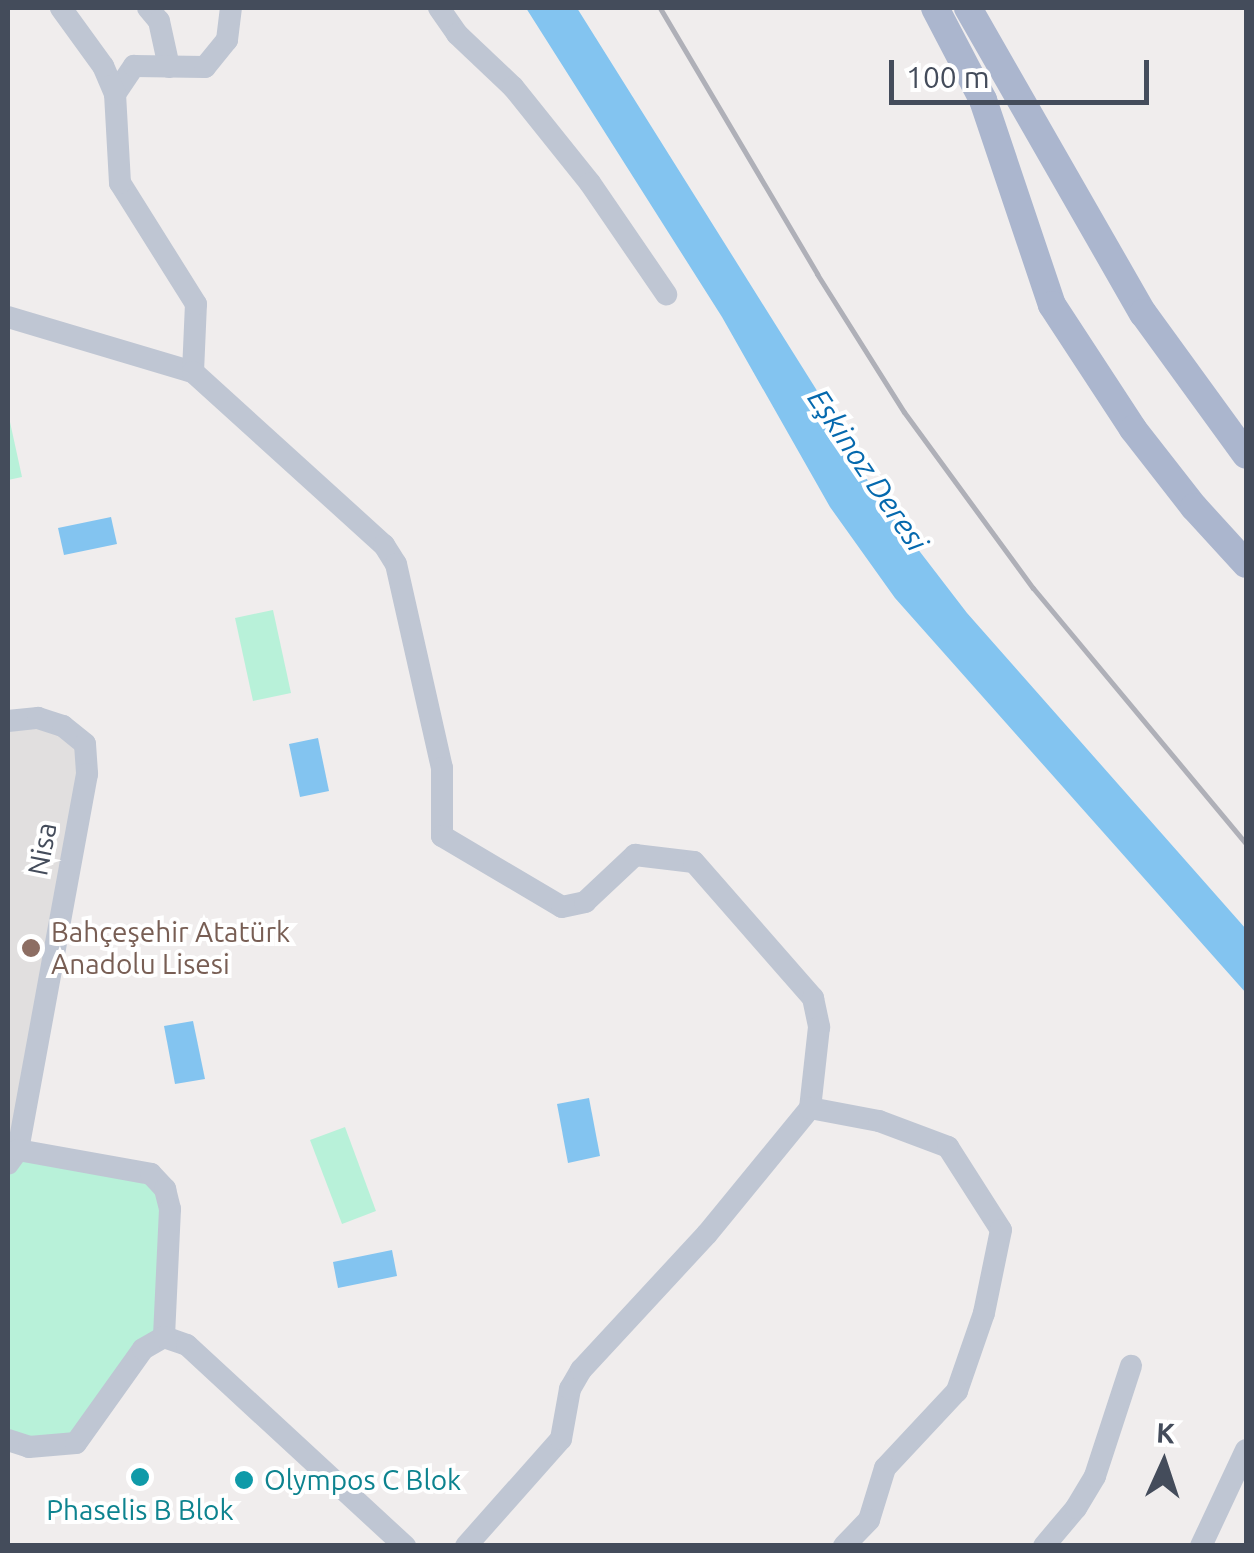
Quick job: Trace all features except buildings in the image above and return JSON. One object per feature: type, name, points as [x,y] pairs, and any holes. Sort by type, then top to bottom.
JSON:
[{"type":"main road","points":[[935,8],[983,100],[1052,304],[1133,429],[1194,507],[1246,564]]},
{"type":"main road","points":[[968,8],[1132,296],[1246,455]]},
{"type":"street","points":[[60,8],[103,66],[115,94],[120,184],[196,304],[193,372]]},
{"type":"street","points":[[148,8],[159,21],[169,67]]},
{"type":"street","points":[[115,94],[134,66],[205,67],[226,40],[230,8]]},
{"type":"street","points":[[439,8],[457,34],[513,87],[590,183],[666,294]]},
{"type":"street","points":[[8,317],[193,372],[384,545],[396,564],[442,768],[442,836],[562,906],[585,902],[635,854],[694,862],[814,998],[819,1027],[810,1108],[707,1234],[580,1370],[570,1389],[561,1438],[466,1546]]},
{"type":"street","name":"Nisa","points":[[8,720],[38,718],[63,726],[84,744],[87,774],[13,1157]]},
{"type":"street","points":[[810,1108],[880,1121],[948,1148],[1002,1230],[1000,1250],[956,1391],[885,1468],[869,1520],[844,1546]]},
{"type":"street","points":[[13,1157],[151,1174],[165,1189],[170,1209],[164,1338]]},
{"type":"street","points":[[8,1440],[28,1447],[76,1443],[143,1349],[164,1338],[187,1345],[405,1546]]},
{"type":"street","points":[[1044,1546],[1076,1508],[1095,1476],[1131,1366]]},
{"type":"street","points":[[1200,1546],[1246,1450]]},
{"type":"shaded area","name":"Bahçeşehir Atatürk Anadolu Lisesi","points":[[38,718],[85,744],[8,1164],[8,721]]},
{"type":"green space","points":[[8,413],[22,477],[8,480]]},
{"type":"green space","points":[[273,610],[291,693],[253,701],[235,618]]},
{"type":"green space","points":[[345,1127],[376,1211],[342,1224],[310,1140]]},
{"type":"green space","points":[[18,1150],[165,1189],[164,1337],[76,1443],[8,1440],[8,1164]]},
{"type":"water","points":[[526,8],[577,8],[826,405],[874,492],[967,613],[1246,929],[1246,993],[895,598],[830,507],[722,317]]},
{"type":"water","points":[[111,517],[117,544],[64,555],[58,528]]},
{"type":"water","points":[[318,738],[329,791],[300,797],[289,744]]},
{"type":"water","points":[[193,1021],[205,1079],[175,1084],[164,1026]]},
{"type":"water","points":[[589,1098],[600,1156],[568,1163],[557,1104]]},
{"type":"water","points":[[392,1250],[397,1276],[338,1288],[333,1262]]},
{"type":"railway","points":[[660,8],[817,274],[904,412],[1033,588],[1246,844]]},
{"type":"place","name":"Bahçeşehir Atatürk Anadolu Lisesi","points":[[31,948]]},
{"type":"place","name":"Phaselis B Blok","points":[[140,1477]]},
{"type":"place","name":"Olympos C Blok","points":[[244,1480]]},
{"type":"water label","name":"Eşkinoz Deresi","points":[[868,470]]}]
